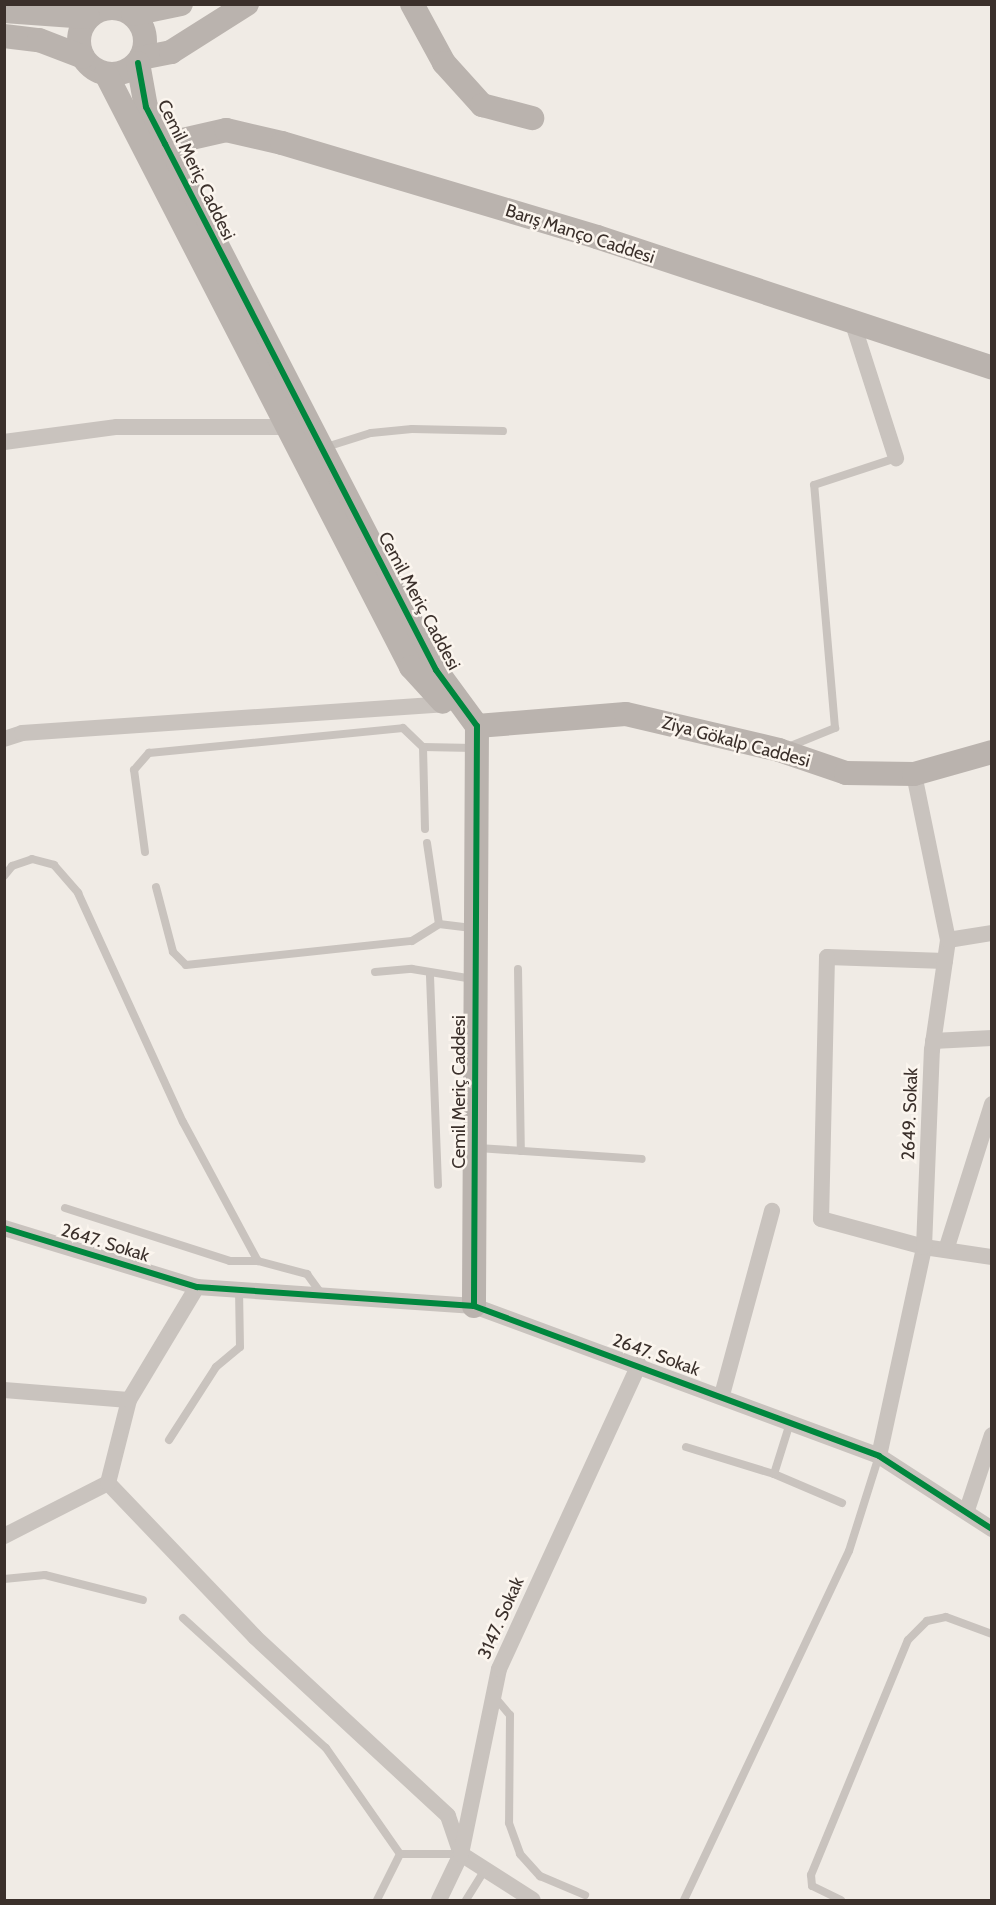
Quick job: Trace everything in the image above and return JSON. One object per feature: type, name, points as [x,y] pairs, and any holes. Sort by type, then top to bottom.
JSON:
[{"type":"street","points":[[4,11],[91,12],[181,4]]},
{"type":"street","points":[[4,36],[39,40],[83,57],[106,74],[139,60],[171,52],[247,4]]},
{"type":"street","points":[[412,4],[444,63],[482,105],[532,118]]},
{"type":"street","points":[[127,9],[145,33],[139,60]]},
{"type":"street","points":[[83,57],[80,34],[91,12]]},
{"type":"street","name":"Cemil Meriç Caddesi","points":[[139,60],[146,107],[436,670],[477,737],[473,1148],[474,1306]]},
{"type":"street","name":"Cemil Meriç Caddesi","points":[[106,74],[286,428],[411,667],[477,737]]},
{"type":"street","name":"Barış Manço Caddesi","points":[[165,144],[226,130],[282,143],[597,237],[854,327],[992,369]]},
{"type":"street","points":[[854,327],[896,458]]},
{"type":"street","points":[[4,442],[117,427],[286,428]]},
{"type":"street","points":[[4,739],[22,733],[444,704]]},
{"type":"street","name":"Ziya Gökalp Caddesi","points":[[477,737],[626,714],[779,750],[846,773],[914,774],[992,752]]},
{"type":"street","name":"2649. Sokak","points":[[879,1456],[924,1246],[933,1041],[948,940],[914,774]]},
{"type":"street","points":[[948,940],[992,933]]},
{"type":"street","points":[[945,961],[827,957],[821,1219],[924,1246],[992,1257]]},
{"type":"street","points":[[933,1041],[992,1038]]},
{"type":"street","points":[[946,1250],[992,1104]]},
{"type":"street","points":[[722,1395],[772,1211]]},
{"type":"street","name":"2647. Sokak","points":[[4,1228],[197,1287],[324,1298],[474,1306],[722,1395],[879,1456],[967,1509],[992,1529]]},
{"type":"street","points":[[4,1536],[108,1483],[129,1400],[197,1287]]},
{"type":"street","name":"3147. Sokak","points":[[440,1900],[461,1854],[498,1669],[639,1365]]},
{"type":"street","points":[[4,1390],[129,1400]]},
{"type":"street","points":[[967,1509],[992,1435]]},
{"type":"street","points":[[108,1483],[255,1637],[448,1815],[461,1854],[533,1900]]},
{"type":"lane","points":[[322,449],[371,433],[412,429],[503,431]]},
{"type":"lane","points":[[779,750],[835,728],[814,485],[896,458]]},
{"type":"lane","points":[[145,852],[134,770],[149,753],[403,728],[423,747],[425,829]]},
{"type":"lane","points":[[423,747],[477,737]]},
{"type":"lane","points":[[427,843],[439,924]]},
{"type":"lane","points":[[4,876],[12,866],[32,859],[54,865],[78,893],[183,1122],[258,1261]]},
{"type":"lane","points":[[156,887],[173,952],[186,965],[411,941],[439,924],[475,928]]},
{"type":"lane","points":[[375,972],[412,969],[430,976],[474,979]]},
{"type":"lane","points":[[518,969],[521,1151]]},
{"type":"lane","points":[[430,976],[438,1185]]},
{"type":"lane","points":[[473,1148],[642,1159]]},
{"type":"lane","points":[[65,1208],[230,1261],[258,1261],[307,1274],[324,1298]]},
{"type":"lane","points":[[169,1440],[216,1367],[240,1347],[239,1291]]},
{"type":"lane","points":[[774,1474],[790,1422]]},
{"type":"lane","points":[[686,1447],[774,1474],[842,1503]]},
{"type":"lane","points":[[684,1900],[849,1551],[879,1456]]},
{"type":"lane","points":[[4,1579],[45,1575],[143,1600]]},
{"type":"lane","points":[[841,1900],[812,1886],[811,1875],[908,1640],[927,1621],[946,1617],[992,1634]]},
{"type":"lane","points":[[183,1618],[326,1748],[400,1854]]},
{"type":"lane","points":[[493,1695],[510,1715],[509,1822],[520,1854],[540,1876],[585,1895]]},
{"type":"lane","points":[[400,1854],[461,1854]]},
{"type":"lane","points":[[377,1900],[400,1854]]},
{"type":"lane","points":[[466,1900],[485,1869]]},
{"type":"cycle path","points":[[138,63],[146,107],[436,670],[477,726],[474,1306]]},
{"type":"cycle path","points":[[4,1228],[197,1287],[474,1306],[879,1456],[992,1529]]}]
